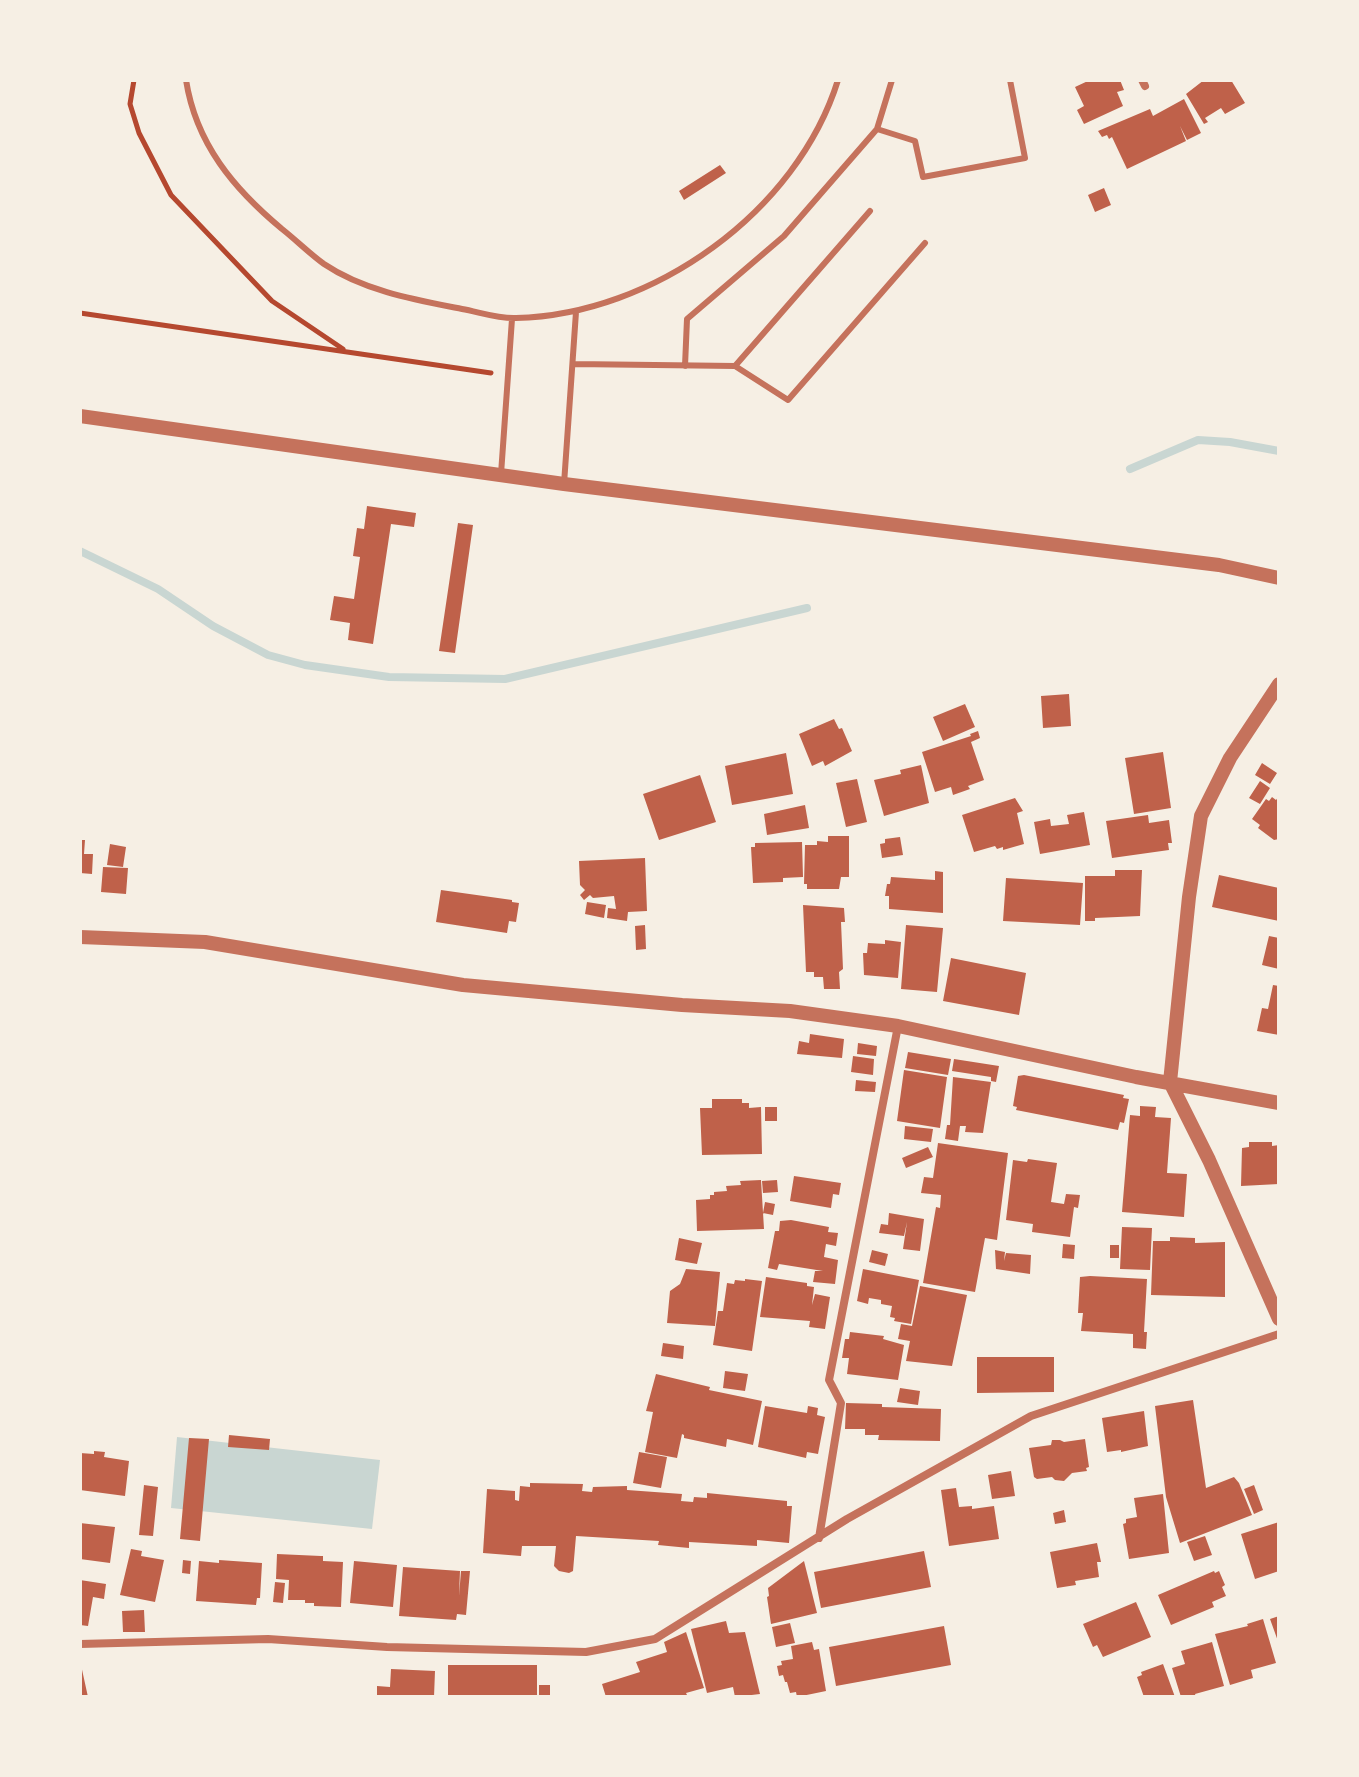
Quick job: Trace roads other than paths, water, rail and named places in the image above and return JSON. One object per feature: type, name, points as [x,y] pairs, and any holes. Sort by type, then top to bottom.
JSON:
[{"type":"street","points":[[80,416],[564,484],[1219,565],[1279,578]]},
{"type":"street","points":[[1279,684],[1230,758],[1201,816],[1189,897],[1170,1082],[1209,1160],[1279,1319]]},
{"type":"street","points":[[80,937],[205,942],[463,985],[682,1005],[790,1011],[898,1026],[1279,1103]]},
{"type":"street","points":[[819,1538],[841,1403],[829,1380],[898,1026]]},
{"type":"street","points":[[80,1644],[268,1639],[387,1647],[586,1652],[655,1639],[847,1519],[1031,1416],[1279,1334]]},
{"type":"lane","points":[[186,80],[203,139],[225,174],[263,214],[326,265],[392,295],[512,319],[576,312],[630,296],[740,228],[797,165],[838,80]]},
{"type":"lane","points":[[685,366],[687,319],[784,236],[877,129],[892,80]]},
{"type":"lane","points":[[877,129],[915,141],[923,177],[1025,158],[1010,80]]},
{"type":"lane","points":[[735,366],[870,211]]},
{"type":"lane","points":[[574,364],[735,366],[788,400],[925,243]]},
{"type":"lane","points":[[564,484],[576,312]]},
{"type":"lane","points":[[501,474],[512,319]]},
{"type":"waterway","points":[[1130,469],[1198,440],[1279,451]]},
{"type":"waterway","points":[[80,551],[158,589],[213,626],[268,655],[305,665],[389,677],[505,679],[807,608]]}]
